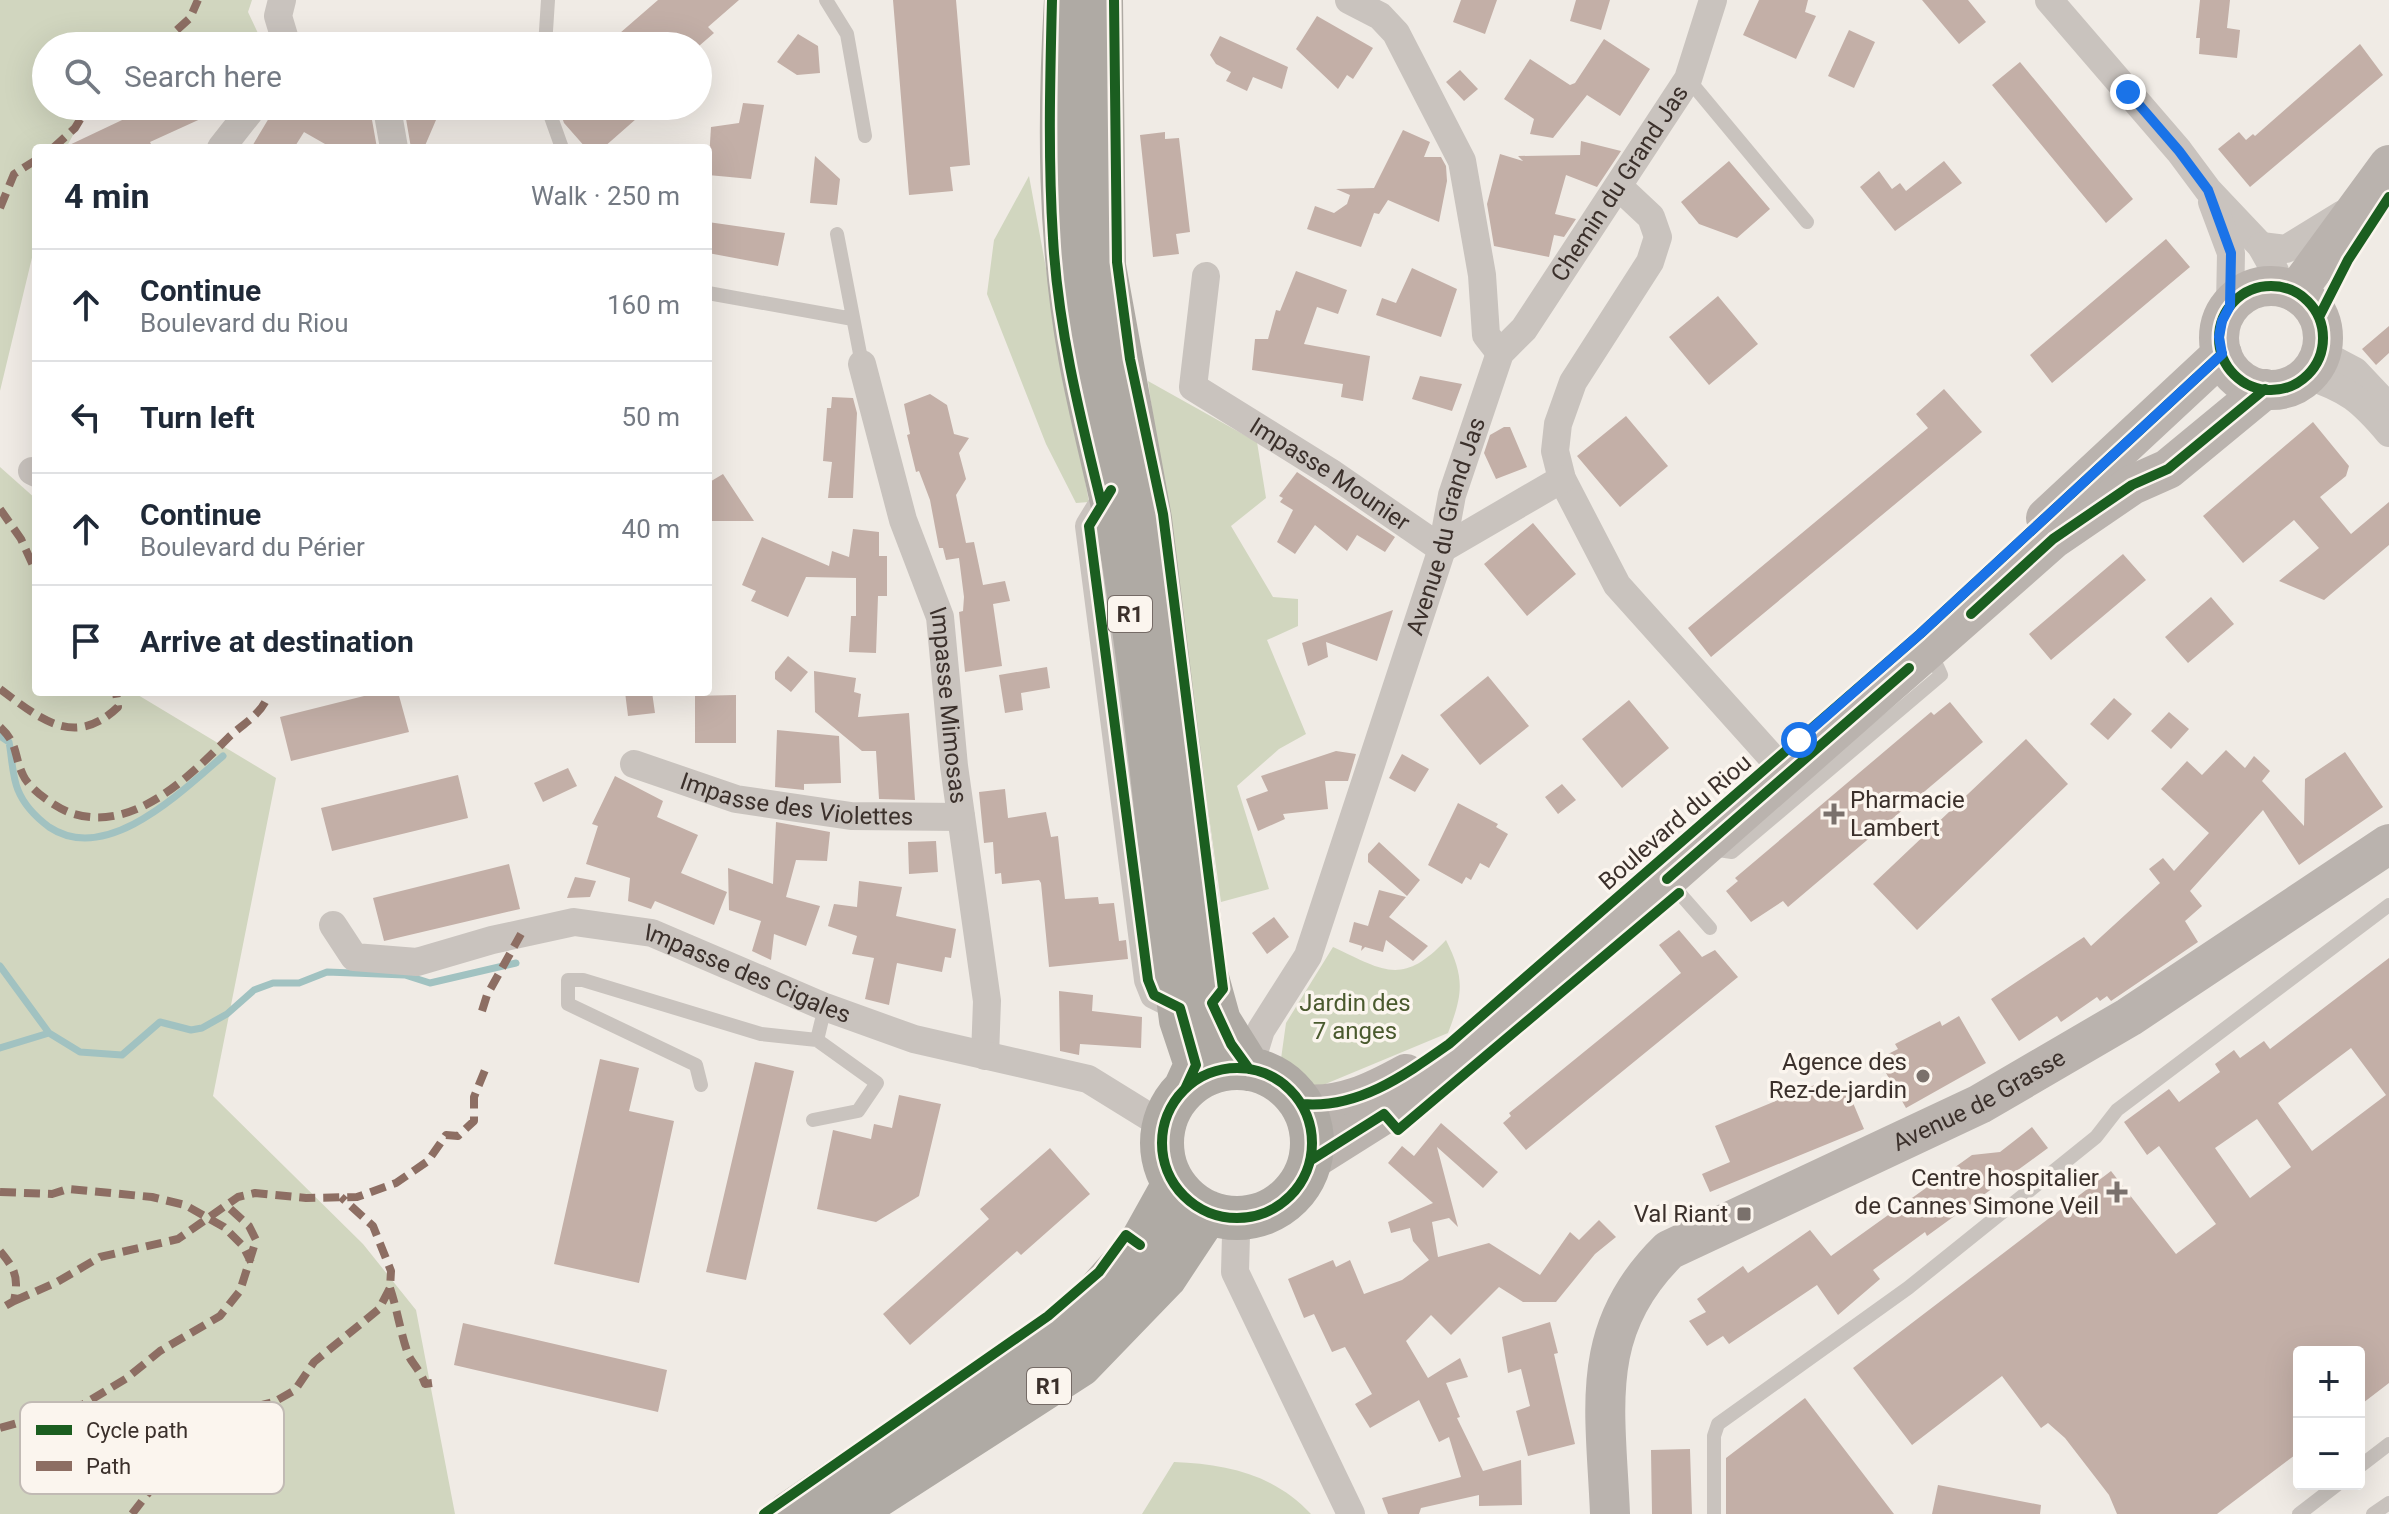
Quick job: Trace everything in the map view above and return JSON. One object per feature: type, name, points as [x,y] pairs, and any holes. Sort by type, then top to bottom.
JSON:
[{"type":"highway","name":"R1","points":[[1066,0],[1062,67],[1064,224],[1080,355],[1126,572],[1180,1008],[1196,1065],[1175,1108]]},
{"type":"highway","name":"R1","points":[[1101,0],[1104,266],[1150,519],[1206,974],[1219,1021],[1249,1069]]},
{"type":"highway","points":[[1226,1069],[1249,1069],[1269,1076],[1287,1088],[1302,1104],[1313,1141],[1311,1160],[1302,1182],[1287,1200],[1266,1213],[1225,1215],[1188,1200],[1174,1184],[1164,1156],[1175,1108],[1204,1076],[1226,1069]]},
{"type":"highway","name":"R1","points":[[789,1514],[1052,1334],[1094,1297],[1140,1245],[1174,1184]]},
{"type":"highway","name":"R1","points":[[849,1514],[1080,1365],[1225,1215]]},
{"type":"main road","points":[[2304,325],[2252,289],[2230,306],[2222,321],[2219,337],[2222,354],[2238,378],[2265,389],[2281,389],[2304,325],[2375,200],[2389,165]]},
{"type":"main road","name":"Boulevard du Riou","points":[[1302,1104],[1335,1104],[1373,1092],[1449,1044],[1920,634],[2222,354]]},
{"type":"main road","name":"Boulevard du Riou","points":[[1311,1160],[1384,1114],[1453,1060],[1704,847],[2053,539],[2132,485],[2168,469],[2265,389]]},
{"type":"main road","name":"Avenue de Grasse","points":[[1610,1514],[1606,1371],[1618,1322],[1640,1278],[1669,1250],[1980,1104],[2129,1017],[2389,844]]},
{"type":"street","points":[[282,0],[278,16],[283,32]]},
{"type":"street","points":[[1349,0],[1380,16],[1396,33],[1462,161],[1482,275],[1486,335],[1500,353]]},
{"type":"street","name":"Chemin du Grand Jas","points":[[1500,353],[1524,329],[1688,79],[1713,0]]},
{"type":"street","points":[[2049,0],[2179,151],[2208,190],[2261,246],[2334,384],[2362,401],[2389,433]]},
{"type":"street","points":[[224,144],[243,120]]},
{"type":"street","points":[[389,120],[393,144]]},
{"type":"street","points":[[1619,187],[1651,217],[1658,237],[1650,262],[1573,382],[1558,424],[1555,451],[1562,479],[1617,585],[1775,761]]},
{"type":"street","points":[[2208,190],[2231,253],[2230,306]]},
{"type":"street","points":[[2261,246],[2286,249],[2299,244],[2375,200]]},
{"type":"street","name":"Impasse Mounier","points":[[1206,276],[1193,387],[1333,474],[1442,549]]},
{"type":"street","points":[[2304,325],[2389,407]]},
{"type":"street","name":"Avenue du Grand Jas","points":[[1249,1069],[1261,1030],[1308,956],[1442,549],[1452,495],[1500,353]]},
{"type":"street","name":"Impasse Mimosas","points":[[862,364],[903,520],[940,617],[961,817],[987,1001],[985,1056]]},
{"type":"street","points":[[1442,549],[1562,479]]},
{"type":"street","name":"Impasse des Violettes","points":[[634,764],[736,799],[851,816],[961,817]]},
{"type":"street","name":"Impasse des Cigales","points":[[333,925],[354,957],[417,962],[574,922],[652,933],[825,1007],[914,1039],[1088,1079],[1175,1108]]},
{"type":"street","points":[[1225,1215],[1236,1235],[1235,1272],[1351,1514]]},
{"type":"lane","points":[[546,32],[548,0]]},
{"type":"lane","points":[[826,0],[847,34],[865,136]]},
{"type":"lane","points":[[1688,79],[1807,222]]},
{"type":"lane","points":[[552,120],[561,144]]},
{"type":"lane","points":[[837,234],[862,364]]},
{"type":"lane","points":[[712,294],[853,319]]},
{"type":"lane","points":[[1667,879],[1710,928]]},
{"type":"lane","points":[[1714,1514],[1714,1436],[1718,1424],[1908,1288],[2096,1137],[2117,1110],[2389,905]]},
{"type":"lane","points":[[701,1085],[696,1065],[568,1004],[568,980],[583,980],[761,1034],[817,1040],[877,1083],[858,1111],[813,1120]]},
{"type":"lane","points":[[817,1040],[825,1007]]},
{"type":"lane","points":[[2365,1462],[2389,1444]]},
{"type":"lane","points":[[2299,1514],[2330,1490]]},
{"type":"lane","points":[[2373,1514],[2389,1503]]},
{"type":"green space","points":[[0,0],[252,0],[248,12],[257,32],[32,32],[32,120],[81,120],[68,144],[32,144],[32,258],[0,391]]},
{"type":"green space","points":[[1029,176],[1089,502],[1076,503],[1046,444],[987,294],[994,240]]},
{"type":"green space","points":[[1148,381],[1257,442],[1266,498],[1231,526],[1273,597],[1298,599],[1298,626],[1267,640],[1306,734],[1279,749],[1237,786],[1269,889],[1221,902]]},
{"type":"green space","points":[[0,467],[32,495],[32,696],[140,696],[276,778],[213,1096],[363,1244],[416,1310],[455,1514],[0,1514]]},
{"type":"green space","name":"Jardin des 7 anges","points":[[1446,940],[1460,986],[1448,1033],[1311,1090],[1280,1066],[1286,1023],[1333,947],[1392,970],[1417,964]]},
{"type":"green space","points":[[1174,1462],[1212,1465],[1265,1480],[1297,1500],[1311,1514],[1142,1514]]},
{"type":"building","points":[[658,0],[739,0],[708,27],[714,33],[712,35],[712,32],[621,32]]},
{"type":"building","points":[[893,0],[956,0],[970,165],[950,167],[953,191],[909,195]]},
{"type":"building","points":[[1461,0],[1497,0],[1485,34],[1453,22]]},
{"type":"building","points":[[1576,0],[1610,0],[1601,30],[1570,21]]},
{"type":"building","points":[[1759,0],[1808,0],[1805,12],[1816,16],[1796,59],[1743,35]]},
{"type":"building","points":[[1922,0],[1968,0],[1986,22],[1959,44]]},
{"type":"building","points":[[2200,0],[2230,0],[2227,28],[2240,30],[2237,58],[2199,54],[2200,38],[2196,38]]},
{"type":"building","points":[[1317,16],[1373,48],[1353,79],[1347,75],[1338,89],[1296,49]]},
{"type":"building","points":[[1849,30],[1875,42],[1854,88],[1828,76]]},
{"type":"building","points":[[798,34],[818,46],[820,73],[797,75],[777,62]]},
{"type":"building","points":[[1220,36],[1288,67],[1282,89],[1253,77],[1247,91],[1226,81],[1231,72],[1216,64],[1210,55]]},
{"type":"building","points":[[1604,39],[1650,69],[1620,116],[1587,95],[1553,138],[1530,134],[1534,119],[1504,99],[1530,59],[1570,85],[1575,83]]},
{"type":"building","points":[[2360,44],[2383,75],[2250,187],[2218,149],[2239,132],[2246,140],[2253,134],[2255,136]]},
{"type":"building","points":[[2020,62],[2133,199],[2106,223],[1992,85]]},
{"type":"building","points":[[1460,70],[1478,89],[1464,101],[1446,82]]},
{"type":"building","points":[[743,103],[764,105],[751,179],[712,175],[711,127],[739,123]]},
{"type":"building","points":[[122,120],[198,120],[151,144],[71,144]]},
{"type":"building","points":[[268,120],[372,120],[376,144],[325,144],[304,132],[296,144],[253,144]]},
{"type":"building","points":[[406,120],[436,120],[426,144],[410,144]]},
{"type":"building","points":[[563,120],[635,120],[608,144],[582,144]]},
{"type":"building","points":[[1403,130],[1430,142],[1424,157],[1441,157],[1446,166],[1447,181],[1439,222],[1388,200],[1379,214],[1374,213],[1361,247],[1307,229],[1315,206],[1334,213],[1347,204],[1350,195],[1336,189],[1374,188]]},
{"type":"building","points":[[1165,132],[1165,139],[1179,138],[1190,232],[1176,234],[1179,254],[1153,257],[1140,135]]},
{"type":"building","points":[[1581,141],[1621,151],[1597,187],[1566,175],[1555,214],[1576,219],[1564,237],[1554,235],[1549,257],[1494,246],[1487,204],[1500,154],[1523,161],[1518,156],[1580,155]]},
{"type":"building","points":[[815,156],[840,179],[837,205],[810,203]]},
{"type":"building","points":[[1729,161],[1770,209],[1737,238],[1699,224],[1681,202]]},
{"type":"building","points":[[1944,161],[1962,183],[1895,231],[1860,187],[1879,171],[1892,189],[1900,183],[1906,191]]},
{"type":"building","points":[[712,223],[785,233],[778,266],[712,254]]},
{"type":"building","points":[[2166,239],[2190,267],[2052,383],[2030,355]]},
{"type":"building","points":[[1412,268],[1457,289],[1441,337],[1376,315],[1382,298],[1396,303]]},
{"type":"building","points":[[1296,271],[1347,290],[1338,314],[1317,307],[1304,344],[1370,356],[1363,401],[1341,397],[1343,384],[1252,370],[1255,339],[1268,339],[1276,310],[1280,311]]},
{"type":"building","points":[[1718,296],[1758,344],[1709,385],[1669,337]]},
{"type":"building","points":[[2389,326],[2389,353],[2376,365],[2362,349]]},
{"type":"building","points":[[1420,376],[1462,384],[1452,411],[1412,399]]},
{"type":"building","points":[[1944,389],[1982,432],[1711,657],[1688,628],[1928,428],[1916,414]]},
{"type":"building","points":[[930,394],[947,405],[954,434],[969,438],[959,453],[966,479],[956,495],[966,543],[974,542],[983,585],[1005,581],[1010,601],[993,604],[1002,666],[965,672],[959,612],[963,611],[964,597],[959,558],[946,560],[943,548],[939,548],[930,500],[919,471],[916,472],[907,435],[910,434],[904,404]]},
{"type":"building","points":[[832,397],[853,398],[857,413],[853,498],[828,498],[832,462],[823,461],[827,408],[831,408]]},
{"type":"building","points":[[1626,416],[1668,466],[1620,507],[1577,456]]},
{"type":"building","points":[[2313,422],[2349,466],[2346,476],[2320,497],[2351,534],[2389,502],[2389,545],[2324,600],[2279,581],[2319,548],[2294,520],[2243,563],[2203,516]]},
{"type":"building","points":[[1510,427],[1527,467],[1496,479],[1484,453],[1490,435]]},
{"type":"building","points":[[1297,472],[1395,537],[1385,552],[1357,535],[1347,551],[1315,525],[1295,554],[1277,542],[1293,510],[1280,502],[1283,498],[1279,496]]},
{"type":"building","points":[[723,474],[754,521],[712,521],[712,481]]},
{"type":"building","points":[[1533,523],[1576,574],[1527,616],[1484,564]]},
{"type":"building","points":[[853,529],[879,532],[879,556],[887,556],[887,596],[878,596],[876,653],[849,652],[851,616],[856,616],[856,578],[806,577],[788,617],[751,601],[756,591],[742,585],[762,537],[829,566],[832,551],[849,557]]},
{"type":"building","points":[[2123,554],[2146,580],[2051,660],[2029,634]]},
{"type":"building","points":[[2211,597],[2234,624],[2188,663],[2165,637]]},
{"type":"building","points":[[1393,610],[1377,661],[1326,642],[1328,657],[1308,666],[1302,643]]},
{"type":"building","points":[[788,656],[808,672],[791,692],[775,679],[775,672]]},
{"type":"building","points":[[1047,667],[1050,688],[1021,693],[1023,710],[1005,713],[999,675]]},
{"type":"building","points":[[814,671],[856,678],[854,692],[861,694],[858,717],[909,713],[915,800],[879,799],[876,751],[862,751],[815,712]]},
{"type":"building","points":[[1488,676],[1529,726],[1480,765],[1440,715]]},
{"type":"building","points":[[736,695],[736,743],[695,743],[695,696]]},
{"type":"building","points":[[364,696],[399,696],[409,732],[291,761],[280,717]]},
{"type":"building","points":[[626,696],[653,696],[655,713],[628,716]]},
{"type":"building","points":[[2114,698],[2132,714],[2108,740],[2090,724]]},
{"type":"building","points":[[1629,700],[1669,748],[1622,788],[1582,739]]},
{"type":"building","points":[[1950,702],[1983,742],[1788,907],[1783,901],[1751,922],[1726,891],[1738,881],[1735,878],[1931,712],[1934,715]]},
{"type":"building","points":[[2169,712],[2189,729],[2171,749],[2151,731]]},
{"type":"building","points":[[777,730],[839,736],[841,783],[804,784],[804,790],[775,787]]},
{"type":"building","points":[[2026,739],[2068,784],[1917,930],[1873,884]]},
{"type":"building","points":[[2226,750],[2245,768],[2254,756],[2270,771],[2262,781],[2304,826],[2305,779],[2345,752],[2383,807],[2299,865],[2263,810],[2190,891],[2202,906],[2185,921],[2198,942],[2111,1001],[2107,996],[2100,1001],[2097,997],[2061,1022],[2057,1016],[2019,1041],[1991,999],[2084,937],[2091,946],[2160,883],[2149,869],[2163,858],[2174,871],[2209,833],[2161,789],[2187,761],[2202,775]]},
{"type":"building","points":[[1336,751],[1356,754],[1348,781],[1325,781],[1328,809],[1283,814],[1285,819],[1258,831],[1246,799],[1268,791],[1261,776]]},
{"type":"building","points":[[1402,754],[1429,769],[1415,792],[1389,778]]},
{"type":"building","points":[[568,768],[577,786],[543,802],[534,783]]},
{"type":"building","points":[[458,775],[468,818],[332,851],[321,808]]},
{"type":"building","points":[[615,776],[663,801],[657,817],[698,835],[681,873],[727,892],[714,925],[655,901],[651,909],[628,901],[630,878],[586,864],[598,826],[592,824]]},
{"type":"building","points":[[1562,784],[1576,800],[1558,814],[1545,797]]},
{"type":"building","points":[[1005,789],[1008,818],[1046,812],[1051,837],[1058,836],[1065,899],[1098,897],[1099,904],[1114,903],[1119,941],[1126,940],[1128,959],[1049,967],[1041,883],[1039,880],[1002,884],[1001,873],[995,874],[993,842],[984,843],[979,792]]},
{"type":"building","points":[[1458,803],[1498,824],[1496,827],[1508,834],[1489,868],[1480,863],[1471,880],[1466,877],[1462,884],[1428,865]]},
{"type":"building","points":[[776,822],[830,832],[827,861],[796,860],[786,897],[820,906],[806,946],[774,934],[771,960],[752,951],[761,921],[729,910],[728,868],[773,884]]},
{"type":"building","points":[[936,841],[938,872],[909,874],[908,842]]},
{"type":"building","points":[[1379,842],[1420,880],[1407,896],[1368,862],[1368,854]]},
{"type":"building","points":[[509,864],[520,909],[384,941],[373,898]]},
{"type":"building","points":[[575,877],[596,881],[590,897],[567,898]]},
{"type":"building","points":[[859,881],[902,887],[896,916],[956,929],[951,958],[945,957],[942,972],[897,963],[889,1005],[865,999],[874,958],[852,954],[857,936],[828,926],[834,904],[857,907]]},
{"type":"building","points":[[1379,890],[1406,897],[1389,917],[1428,946],[1413,961],[1386,940],[1383,952],[1365,947],[1361,951],[1362,946],[1349,942],[1354,922],[1368,926]]},
{"type":"building","points":[[1274,917],[1289,937],[1267,954],[1252,933]]},
{"type":"building","points":[[1679,930],[1702,957],[1715,950],[1738,977],[1526,1150],[1503,1123],[1511,1116],[1509,1113],[1681,973],[1659,945]]},
{"type":"building","points":[[2389,958],[2389,1383],[2365,1401],[2365,1346],[2293,1346],[2293,1457],[2217,1514],[2117,1514],[2109,1495],[2065,1438],[2048,1423],[2041,1428],[2002,1376],[1912,1445],[1853,1368],[2111,1171],[2176,1254],[2216,1224],[2159,1146],[2147,1155],[2124,1122],[2169,1089],[2179,1102],[2220,1072],[2215,1064],[2234,1050],[2240,1058],[2264,1041],[2270,1049]],"holes":[[[2351,1048],[2386,1095],[2312,1151],[2278,1103]],[[2257,1119],[2291,1167],[2250,1198],[2215,1148]]]},
{"type":"building","points":[[1059,991],[1093,995],[1092,1011],[1142,1017],[1141,1048],[1080,1044],[1079,1055],[1060,1051]]},
{"type":"building","points":[[1959,1016],[1986,1063],[1906,1108],[1878,1059],[1898,1049],[1895,1044],[1940,1021],[1942,1026]]},
{"type":"building","points":[[600,1059],[639,1068],[629,1111],[674,1121],[639,1283],[554,1264]]},
{"type":"building","points":[[755,1062],[794,1071],[746,1280],[706,1272]]},
{"type":"building","points":[[1829,1079],[1836,1096],[1848,1091],[1864,1129],[1710,1192],[1702,1174],[1730,1162],[1715,1126]]},
{"type":"building","points":[[899,1095],[941,1104],[919,1196],[876,1222],[817,1209],[833,1130],[871,1139],[874,1124],[892,1128]]},
{"type":"building","points":[[1441,1123],[1498,1172],[1483,1188],[1437,1147],[1458,1227],[1449,1218],[1432,1222],[1438,1257],[1489,1243],[1540,1275],[1570,1232],[1579,1240],[1599,1220],[1616,1237],[1595,1254],[1556,1302],[1523,1302],[1499,1287],[1451,1335],[1431,1315],[1406,1341],[1428,1378],[1460,1358],[1468,1377],[1446,1383],[1460,1417],[1457,1418],[1483,1471],[1521,1460],[1522,1505],[1479,1506],[1479,1495],[1421,1508],[1419,1514],[1388,1514],[1382,1498],[1461,1477],[1449,1437],[1439,1442],[1419,1400],[1370,1428],[1355,1404],[1372,1394],[1345,1347],[1332,1352],[1314,1314],[1304,1318],[1288,1279],[1333,1260],[1336,1267],[1350,1260],[1364,1294],[1402,1280],[1429,1260],[1413,1241],[1410,1228],[1391,1233],[1388,1222],[1433,1203],[1388,1163],[1402,1146],[1414,1156]]},
{"type":"building","points":[[2032,1127],[2048,1148],[1927,1236],[1925,1232],[1873,1270],[1880,1279],[1838,1315],[1817,1285],[1729,1344],[1723,1336],[1707,1346],[1689,1321],[1706,1312],[1697,1299],[1743,1266],[1748,1273],[1810,1230],[1831,1256],[1972,1155],[2000,1152]]},
{"type":"building","points":[[1050,1148],[1090,1194],[1021,1255],[1017,1251],[910,1345],[883,1314],[989,1219],[980,1209]]},
{"type":"building","points":[[1550,1322],[1558,1353],[1554,1354],[1575,1444],[1528,1456],[1516,1411],[1530,1406],[1521,1369],[1508,1373],[1502,1337]]},
{"type":"building","points":[[463,1323],[667,1370],[658,1412],[454,1365]]},
{"type":"building","points":[[1805,1398],[1894,1514],[1726,1514],[1726,1458]]},
{"type":"building","points":[[1690,1449],[1692,1514],[1652,1514],[1651,1450]]},
{"type":"building","points":[[1938,1485],[2041,1505],[2040,1514],[1932,1514]]},
{"type":"waterway","points":[[0,736],[9,742],[16,785],[27,806],[49,827],[71,837],[95,837],[119,831],[142,819],[223,756]]},
{"type":"waterway","points":[[0,1048],[49,1033],[80,1052],[122,1055],[160,1022],[191,1030],[202,1028],[227,1014],[254,990],[273,983],[299,983],[327,972],[405,975],[430,983],[516,963]]},
{"type":"waterway","points":[[0,966],[49,1033]]},
{"type":"marked path","points":[[174,32],[190,18],[198,0]]},
{"type":"marked path","points":[[57,144],[80,120]]},
{"type":"marked path","points":[[0,208],[14,174],[32,163]]},
{"type":"marked path","points":[[0,509],[21,539],[32,563]]},
{"type":"marked path","points":[[0,689],[43,719],[72,727],[86,726],[102,719],[118,707],[117,696]]},
{"type":"marked path","points":[[0,727],[13,745],[26,780],[44,797],[71,813],[94,817],[116,815],[159,798],[178,784],[258,712],[267,696]]},
{"type":"marked path","points":[[482,1011],[487,995],[521,934]]},
{"type":"marked path","points":[[14,1301],[57,1282],[100,1257],[178,1239],[238,1197],[255,1193],[306,1198],[357,1197],[396,1183],[428,1161],[446,1135],[458,1136],[474,1121],[474,1097],[485,1070]]},
{"type":"marked path","points":[[0,1192],[52,1194],[68,1189],[152,1197],[185,1205],[224,1227],[243,1246],[251,1262]]},
{"type":"marked path","points":[[274,1402],[295,1390],[314,1362],[379,1309],[390,1288],[391,1271],[373,1226],[341,1197]]},
{"type":"marked path","points":[[87,1402],[127,1378],[160,1351],[220,1316],[240,1291],[256,1240],[249,1226],[226,1205]]},
{"type":"marked path","points":[[0,1251],[16,1279],[14,1301],[0,1309]]},
{"type":"marked path","points":[[390,1288],[408,1355],[425,1384],[432,1383]]},
{"type":"marked path","points":[[0,1428],[20,1422]]},
{"type":"marked path","points":[[132,1514],[147,1494]]},
{"type":"cycle path","points":[[1052,0],[1050,149],[1056,272],[1071,372],[1101,502]]},
{"type":"cycle path","points":[[1114,0],[1117,262],[1130,359],[1163,514],[1223,989],[1212,1003],[1231,1044],[1249,1069]]},
{"type":"cycle path","points":[[2319,317],[2348,260],[2389,197]]},
{"type":"cycle path","points":[[2271,286],[2291,290],[2308,301],[2319,318],[2323,338],[2319,358],[2308,375],[2291,386],[2271,390],[2251,386],[2234,375],[2223,358],[2219,338],[2223,318],[2234,301],[2251,290],[2271,286]]},
{"type":"cycle path","points":[[1302,1104],[1342,1101],[1380,1088],[1449,1044],[1920,634],[2222,354]]},
{"type":"cycle path","points":[[1971,614],[2053,539],[2132,485],[2168,469],[2265,389]]},
{"type":"cycle path","points":[[1111,490],[1089,526],[1148,980],[1154,995],[1180,1008],[1196,1065],[1185,1089]]},
{"type":"cycle path","points":[[1667,879],[1909,668]]},
{"type":"cycle path","points":[[1311,1160],[1384,1114],[1398,1130],[1679,893]]},
{"type":"cycle path","points":[[1237,1068],[1266,1074],[1290,1090],[1306,1114],[1312,1143],[1306,1172],[1290,1196],[1266,1212],[1237,1218],[1208,1212],[1184,1196],[1168,1172],[1162,1143],[1168,1114],[1184,1090],[1208,1074],[1237,1068]]},
{"type":"cycle path","points":[[764,1514],[1048,1316],[1099,1272],[1126,1235],[1140,1245]]},
{"type":"place","name":"Pharmacie Lambert","points":[[1834,814]]},
{"type":"place","name":"Agence des Rez-de-jardin","points":[[1923,1076]]},
{"type":"place","name":"Centre hospitalier de Cannes Simone Veil","points":[[2117,1192]]},
{"type":"place","name":"Val Riant","points":[[1744,1214]]},
{"type":"route","points":[[1799,740],[1920,634],[2222,354],[2219,337],[2222,321],[2230,306],[2231,253],[2208,190],[2128,92]]}]
